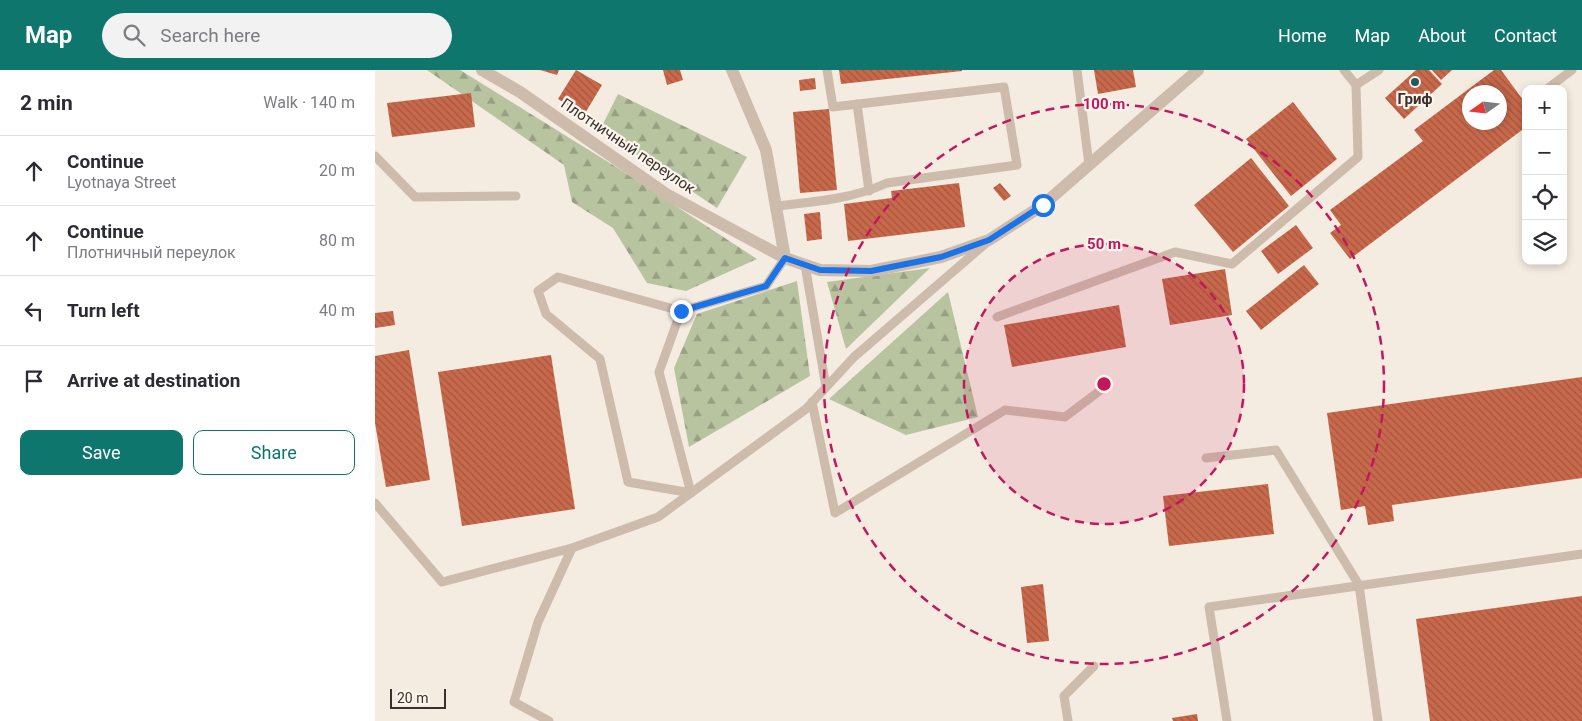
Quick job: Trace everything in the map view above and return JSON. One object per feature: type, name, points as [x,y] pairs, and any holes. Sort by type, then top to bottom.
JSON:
[{"type":"street","name":"Плотничный переулок","points":[[482,70],[497,74],[519,92],[666,194],[785,258],[820,270],[871,271],[941,257],[989,240],[1043,205],[1198,70]]},
{"type":"street","points":[[732,70],[766,150],[785,258]]},
{"type":"lane","points":[[776,206],[824,201],[869,191],[887,183],[1017,165],[1004,87],[833,107],[827,70]]},
{"type":"lane","points":[[1077,70],[1089,165]]},
{"type":"lane","points":[[997,317],[1175,252],[1232,264],[1358,157],[1356,85],[1344,70]]},
{"type":"lane","points":[[1356,85],[1379,70]]},
{"type":"lane","points":[[1552,85],[1572,70]]},
{"type":"lane","points":[[857,104],[869,191]]},
{"type":"lane","points":[[375,156],[415,197],[515,196]]},
{"type":"lane","points":[[375,502],[442,582],[572,548],[658,517],[806,409],[854,357],[989,240]]},
{"type":"lane","points":[[691,493],[628,482],[600,359],[545,314],[538,290],[558,277],[681,311],[766,286],[785,258]]},
{"type":"lane","points":[[805,265],[826,387]]},
{"type":"lane","points":[[681,311],[659,372],[691,493]]},
{"type":"lane","points":[[812,402],[835,513],[1005,410],[1065,417],[1106,386]]},
{"type":"lane","points":[[1206,458],[1276,450],[1359,585],[1378,721]]},
{"type":"lane","points":[[549,721],[514,702],[538,622],[572,548]]},
{"type":"lane","points":[[1227,721],[1209,607],[1582,554]]},
{"type":"lane","points":[[1068,721],[1064,696],[1094,666]]},
{"type":"green space","points":[[427,70],[460,70],[613,165],[757,259],[686,291],[647,283],[613,228],[572,202],[564,165]]},
{"type":"green space","points":[[618,94],[747,157],[717,208],[600,130]]},
{"type":"green space","points":[[930,268],[846,349],[827,282]]},
{"type":"green space","points":[[797,281],[810,376],[689,447],[674,368],[697,314]]},
{"type":"green space","points":[[948,292],[978,417],[906,435],[829,399]]},
{"type":"building","points":[[540,70],[559,70],[557,75]]},
{"type":"building","points":[[576,70],[602,85],[584,115],[558,99]]},
{"type":"building","points":[[663,70],[680,70],[683,80],[667,85]]},
{"type":"building","points":[[839,70],[962,70],[962,71],[841,84]]},
{"type":"building","points":[[1094,70],[1133,70],[1136,87],[1098,94]]},
{"type":"building","points":[[1416,70],[1429,70],[1442,84],[1404,119],[1385,98]]},
{"type":"building","points":[[1432,70],[1452,70],[1441,80]]},
{"type":"building","points":[[1494,70],[1501,70],[1522,99],[1522,130],[1350,259],[1330,233],[1341,225],[1330,210],[1423,141],[1414,130],[1462,94],[1462,130],[1507,130],[1507,85],[1474,85]]},
{"type":"building","points":[[815,78],[816,89],[800,91],[799,80]]},
{"type":"building","points":[[471,93],[475,127],[392,137],[387,103]]},
{"type":"building","points":[[1293,102],[1337,159],[1291,196],[1246,139]]},
{"type":"building","points":[[829,109],[837,190],[800,193],[793,112]]},
{"type":"building","points":[[1251,158],[1289,206],[1233,252],[1194,205]]},
{"type":"building","points":[[959,183],[965,227],[848,241],[844,204],[892,198],[891,191]]},
{"type":"building","points":[[1000,183],[1011,196],[1004,201],[993,188]]},
{"type":"building","points":[[820,212],[822,239],[807,241],[804,214]]},
{"type":"building","points":[[1296,225],[1313,248],[1278,274],[1261,251]]},
{"type":"building","points":[[1304,265],[1319,284],[1261,330],[1246,311]]},
{"type":"building","points":[[1225,269],[1232,315],[1170,325],[1162,279]]},
{"type":"building","points":[[1119,305],[1126,347],[1012,367],[1004,325]]},
{"type":"building","points":[[393,311],[395,325],[375,328],[375,313]]},
{"type":"building","points":[[409,350],[430,480],[386,487],[375,423],[375,356]]},
{"type":"building","points":[[551,355],[575,509],[462,526],[438,372]]},
{"type":"building","points":[[1582,377],[1582,478],[1392,505],[1394,521],[1368,525],[1365,506],[1341,510],[1327,413]]},
{"type":"building","points":[[1268,484],[1274,534],[1169,546],[1163,496]]},
{"type":"building","points":[[1043,584],[1049,641],[1027,643],[1021,587]]},
{"type":"building","points":[[1582,596],[1582,721],[1430,721],[1416,619]]},
{"type":"building","points":[[1197,714],[1198,721],[1173,721],[1172,718]]},
{"type":"place","name":"Гриф","points":[[1415,82]]},
{"type":"route","points":[[681,311],[766,286],[785,258],[820,270],[871,271],[941,257],[989,240],[1043,205]]}]
